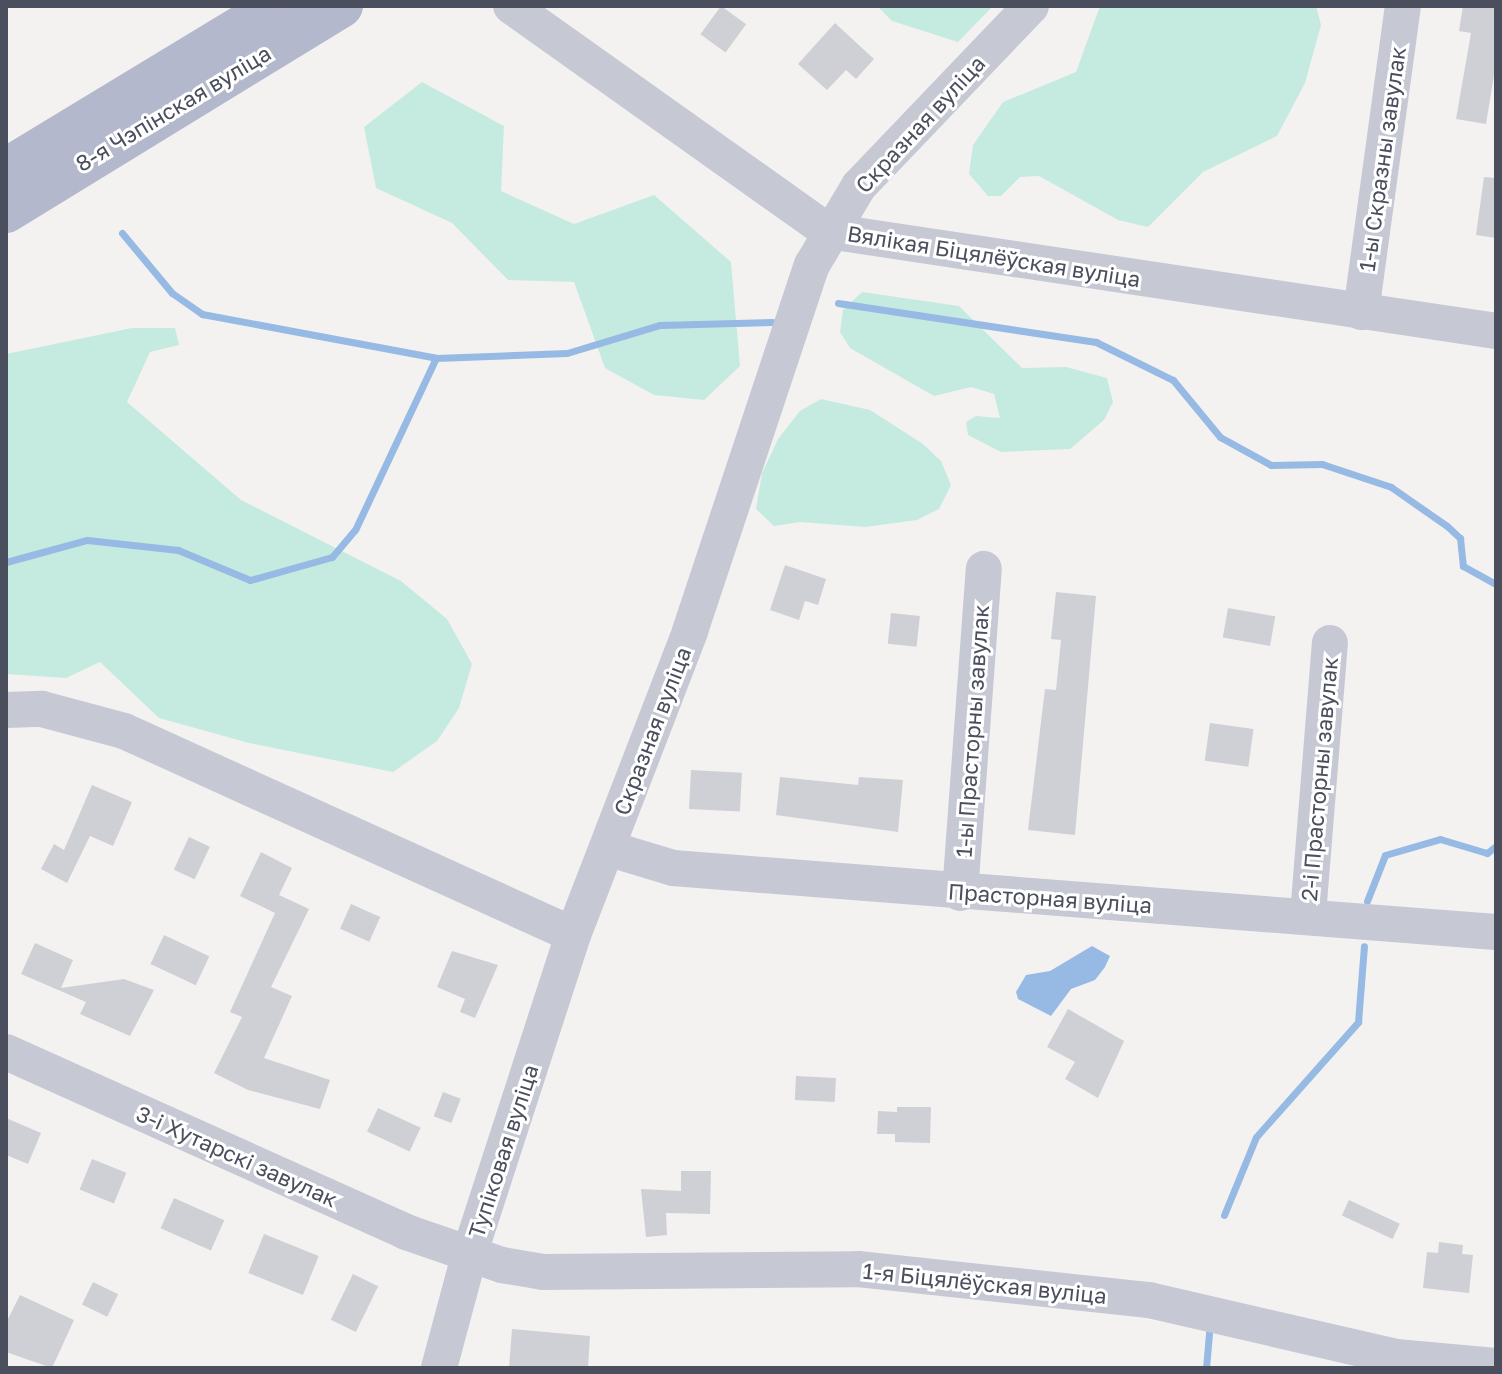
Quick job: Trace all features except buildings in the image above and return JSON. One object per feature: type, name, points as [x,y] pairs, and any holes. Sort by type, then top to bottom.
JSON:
[{"type":"main road","name":"8-я Чэпінская вуліца","points":[[6,170],[277,6]]},
{"type":"main road","name":"8-я Чэпінская вуліца","points":[[6,211],[341,6]]},
{"type":"street","name":"Вялікая Біцялёўская вуліца","points":[[511,6],[828,231],[1496,331]]},
{"type":"street","name":"Скразная вуліца","points":[[573,935],[690,631],[812,265],[828,231],[859,186],[1031,6]]},
{"type":"street","name":"1-ы Скразны завулак","points":[[1361,312],[1403,6]]},
{"type":"street","name":"1-ы Прасторны завулак","points":[[960,893],[984,569]]},
{"type":"street","name":"2-і Прасторны завулак","points":[[1308,915],[1330,643]]},
{"type":"street","points":[[6,710],[42,709],[124,731],[573,935]]},
{"type":"street","name":"Прасторная вуліца","points":[[607,848],[673,868],[960,893],[1308,915],[1496,932]]},
{"type":"street","name":"Тупіковая вуліца","points":[[439,1368],[470,1252],[573,935]]},
{"type":"street","name":"3-і Хутарскі завулак","points":[[6,1052],[406,1232],[470,1252]]},
{"type":"street","name":"1-я Біцялёўская вуліца","points":[[470,1252],[502,1265],[543,1272],[858,1269],[1149,1300],[1396,1357],[1496,1366]]},
{"type":"green space","points":[[877,6],[993,6],[958,42],[892,21]]},
{"type":"green space","points":[[1100,6],[1316,6],[1321,25],[1305,83],[1277,136],[1203,172],[1148,227],[1118,220],[1039,176],[1020,177],[1001,196],[988,196],[969,174],[973,145],[1003,102],[1076,72]]},
{"type":"green space","points":[[422,82],[504,126],[501,191],[574,224],[654,195],[731,262],[740,366],[704,400],[654,395],[605,368],[574,282],[508,280],[452,223],[376,188],[364,127]]},
{"type":"green space","points":[[862,292],[959,306],[1022,368],[1066,367],[1107,378],[1113,402],[1104,420],[1070,449],[1001,452],[968,435],[966,422],[976,416],[1000,418],[994,394],[971,387],[934,396],[850,348],[840,332],[843,310]]},
{"type":"green space","points":[[132,328],[175,328],[179,345],[150,352],[127,402],[241,500],[401,581],[447,619],[472,664],[459,708],[437,741],[393,772],[249,743],[159,718],[100,662],[66,678],[6,674],[6,354]]},
{"type":"green space","points":[[821,399],[870,410],[923,444],[941,461],[951,485],[939,509],[917,520],[865,527],[800,522],[774,526],[756,509],[762,473],[778,439],[800,411]]},
{"type":"water","points":[[1092,946],[1110,956],[1105,967],[1095,980],[1071,989],[1051,1016],[1018,999],[1016,992],[1026,975],[1050,971]]},
{"type":"waterway","points":[[122,233],[172,293],[202,314],[436,358],[567,353],[660,325],[772,322]]},
{"type":"waterway","points":[[838,303],[1096,342],[1173,380],[1220,437],[1271,465],[1322,464],[1391,487],[1460,538],[1463,566],[1496,584]]},
{"type":"waterway","points":[[6,562],[87,540],[178,550],[250,580],[332,557],[355,530],[436,358]]},
{"type":"waterway","points":[[1367,901],[1385,855],[1440,839],[1487,853],[1496,846]]},
{"type":"waterway","points":[[1224,1215],[1256,1137],[1358,1022],[1364,946]]},
{"type":"waterway","points":[[1206,1368],[1209,1330]]}]
